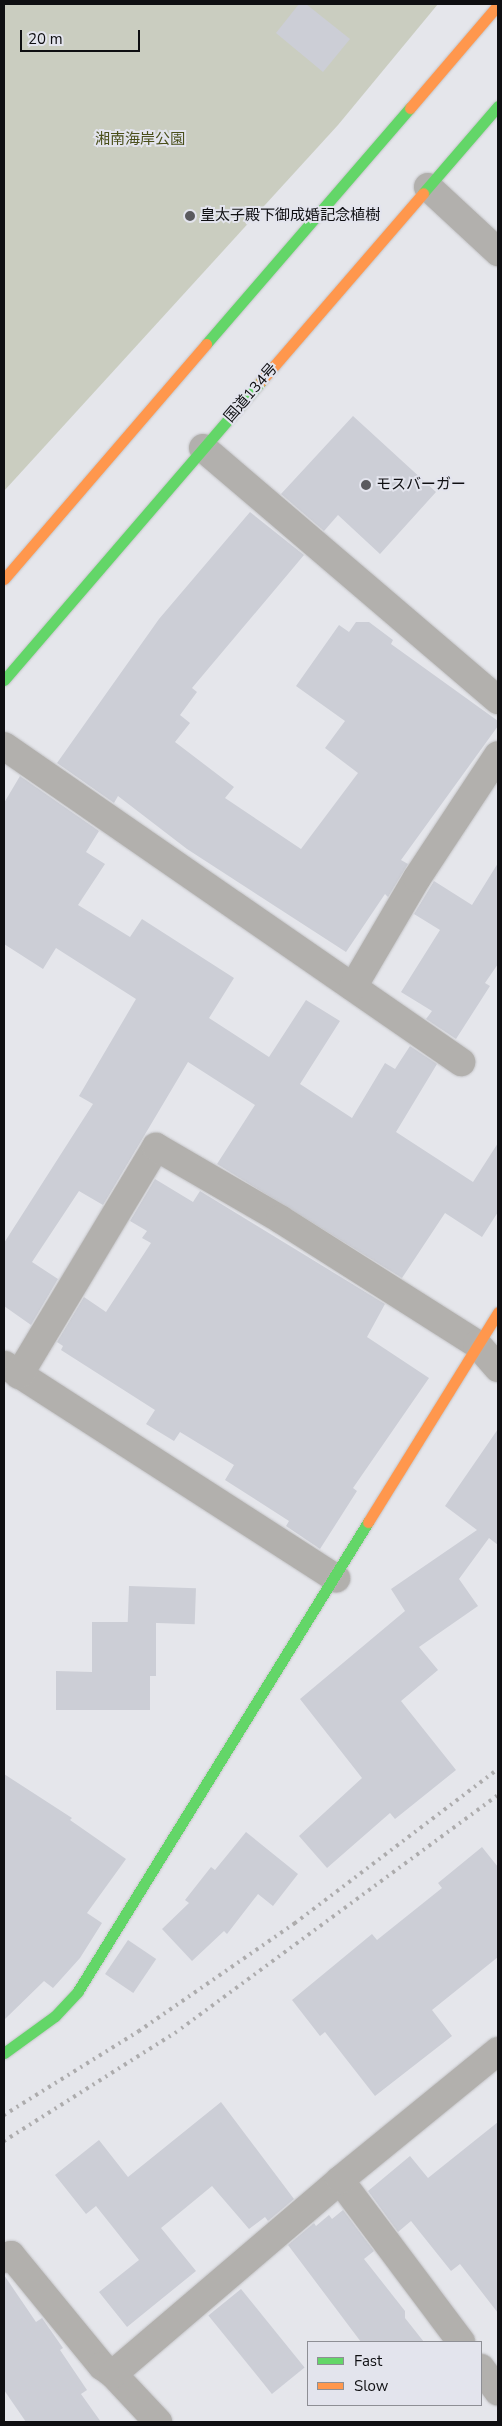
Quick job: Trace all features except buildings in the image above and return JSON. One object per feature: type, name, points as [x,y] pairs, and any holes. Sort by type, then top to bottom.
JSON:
[{"type":"main road","points":[[4,579],[498,5]]},
{"type":"main road","name":"国道134号","points":[[4,680],[498,106]]},
{"type":"main road","points":[[4,2054],[55,2016],[78,1991],[336,1578],[498,1312]]},
{"type":"street","points":[[428,187],[498,252]]},
{"type":"street","points":[[203,448],[498,700]]},
{"type":"street","points":[[4,746],[461,1062]]},
{"type":"street","points":[[353,987],[417,878],[498,755]]},
{"type":"street","points":[[336,1578],[11,1370],[156,1147],[280,1219],[477,1344],[498,1368]]},
{"type":"street","points":[[113,2374],[340,2180],[498,2051]]},
{"type":"street","points":[[340,2180],[461,2341]]},
{"type":"street","points":[[4,2260],[11,2254],[102,2366],[113,2374],[158,2422]]},
{"type":"street","points":[[482,2369],[498,2391]]},
{"type":"green space","name":"湘南海岸公園","points":[[4,4],[438,4],[338,125],[4,491]]},
{"type":"railway","points":[[4,2115],[139,2031],[295,1923],[498,1769]]},
{"type":"railway","points":[[4,2141],[175,2033],[498,1795]]},
{"type":"traffic: fast","points":[[423,193],[498,106]]},
{"type":"traffic: fast","points":[[206,344],[410,108]]},
{"type":"traffic: fast","points":[[4,680],[261,381]]},
{"type":"traffic: fast","points":[[4,2053],[55,2016],[78,1991],[368,1522]]},
{"type":"traffic: slow","points":[[410,108],[498,5]]},
{"type":"traffic: slow","points":[[261,381],[423,193]]},
{"type":"traffic: slow","points":[[4,579],[206,344]]},
{"type":"traffic: slow","points":[[368,1522],[498,1312]]},
{"type":"place","name":"皇太子殿下御成婚記念植樹","points":[[190,216]]},
{"type":"place","name":"モスバーガー","points":[[366,485]]}]
